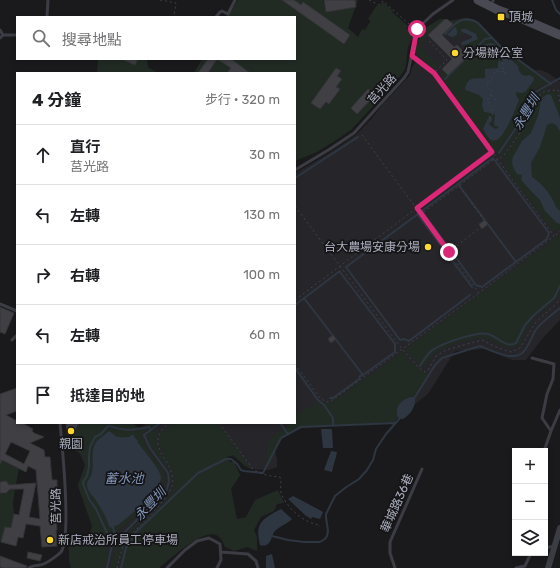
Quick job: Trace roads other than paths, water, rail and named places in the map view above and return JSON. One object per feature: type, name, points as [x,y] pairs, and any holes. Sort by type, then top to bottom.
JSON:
[{"type":"main road","points":[[478,0],[498,10],[560,35]]},
{"type":"main road","points":[[492,0],[560,28]]},
{"type":"street","points":[[548,568],[560,528]]},
{"type":"lane","points":[[46,16],[48,0]]},
{"type":"lane","points":[[217,16],[220,12],[228,14],[236,0]]},
{"type":"lane","name":"莒光路","points":[[296,169],[354,133],[408,72],[417,29],[433,14],[452,0]]},
{"type":"lane","points":[[0,30],[1,36],[16,35]]},
{"type":"lane","points":[[0,304],[16,311]]},
{"type":"lane","points":[[12,340],[16,336]]},
{"type":"lane","points":[[532,358],[554,364],[553,379],[547,394],[542,418],[551,431]]},
{"type":"lane","points":[[545,448],[560,410]]},
{"type":"lane","name":"莒光路","points":[[29,568],[33,565],[41,565],[61,552],[65,541],[66,498],[60,424]]},
{"type":"lane","name":"華城路36巷","points":[[395,568],[390,553],[390,542],[422,469]]},
{"type":"lane","points":[[167,568],[185,550],[197,541],[209,538],[220,544],[221,560],[217,568]]},
{"type":"lane","points":[[548,547],[554,546]]},
{"type":"lane","points":[[221,552],[248,554],[256,561],[258,568]]},
{"type":"lane","points":[[516,568],[525,567],[530,556]]},
{"type":"water","points":[[455,27],[457,33],[454,37],[447,35]]},
{"type":"water","points":[[462,29],[466,29],[476,34],[478,39],[467,44],[461,44],[462,42],[472,38],[472,36],[462,32]]},
{"type":"water","points":[[490,43],[494,44],[518,66],[522,75],[529,75],[534,79],[525,92],[516,92],[519,100],[515,110],[504,132],[500,138],[495,141],[490,139],[483,129],[489,116],[491,116],[492,119],[489,124],[496,129],[499,127],[495,126],[494,123],[495,114],[484,112],[482,105],[483,99],[479,95],[465,89],[470,80],[475,78],[485,78],[485,69],[498,68],[498,63],[503,61],[494,49],[485,48],[483,45]]},
{"type":"water","points":[[548,94],[551,95],[560,118],[560,131],[556,125],[552,123],[547,125],[540,147],[531,163],[532,177],[546,190],[560,211],[560,224],[557,223],[545,211],[540,200],[521,180],[522,175],[517,174],[512,162],[513,157],[522,141],[531,133],[538,116],[541,100]]},
{"type":"water","points":[[411,397],[415,397],[415,404],[412,410],[403,419],[398,418],[397,408],[401,402]]},
{"type":"water","points":[[321,429],[332,430],[333,448],[323,448]]},
{"type":"water","name":"蓄水池","points":[[109,431],[117,437],[130,437],[133,435],[138,441],[137,443],[155,465],[161,477],[156,489],[144,503],[118,525],[110,528],[101,508],[89,490],[87,484],[92,474],[95,444]]},
{"type":"water","points":[[331,451],[337,452],[332,472],[324,470]]},
{"type":"water","points":[[293,496],[323,512],[320,519],[312,517],[311,519],[305,515],[288,499]]},
{"type":"water","points":[[281,509],[292,519],[275,531],[268,544],[264,546],[260,545],[258,531],[262,522],[265,518]]},
{"type":"water","points":[[272,554],[275,568],[266,568],[266,556]]},
{"type":"waterway","name":"永豐圳","points":[[552,0],[556,10],[560,14]]},
{"type":"waterway","points":[[445,34],[456,23],[468,19],[473,20],[478,23],[500,46],[551,84]]},
{"type":"waterway","points":[[445,79],[485,39],[491,38]]},
{"type":"waterway","name":"永豐圳","points":[[499,153],[524,118],[534,93],[560,78]]},
{"type":"waterway","points":[[296,177],[358,137]]},
{"type":"waterway","points":[[421,211],[493,158],[549,233],[547,239],[482,287],[476,285],[422,211]]},
{"type":"waterway","points":[[458,184],[516,262]]},
{"type":"waterway","points":[[417,214],[472,287]]},
{"type":"waterway","name":"永豐圳","points":[[346,267],[418,214]]},
{"type":"waterway","points":[[346,267],[400,340],[404,339],[409,341],[470,295]]},
{"type":"waterway","name":"永豐圳","points":[[296,304],[340,271]]},
{"type":"waterway","points":[[304,298],[363,375],[395,352],[395,344],[340,272]]},
{"type":"waterway","points":[[420,366],[432,350],[453,341],[476,334],[488,334],[505,343],[516,343],[525,325],[554,298],[560,286]]},
{"type":"waterway","points":[[415,397],[435,365],[442,358],[480,346],[503,355],[516,356],[521,354],[525,350],[537,328],[560,308]]},
{"type":"waterway","points":[[296,369],[333,418],[333,425]]},
{"type":"waterway","points":[[330,398],[333,398],[363,375]]},
{"type":"waterway","points":[[272,536],[304,542],[320,542],[325,539],[328,531],[326,514],[335,496],[359,479],[367,470],[373,460],[376,449],[386,434],[401,417]]},
{"type":"waterway","points":[[121,568],[126,548],[136,532],[198,473],[226,459],[231,459],[241,470],[263,473],[281,438],[301,427],[395,423]]},
{"type":"waterway","name":"永豐圳","points":[[107,568],[112,545],[116,539],[122,535],[167,489],[169,481],[168,473],[150,448],[144,435],[159,424]]},
{"type":"waterway","points":[[281,424],[288,434]]},
{"type":"waterway","points":[[115,541],[107,533],[96,509],[89,499],[84,486],[83,482],[87,476],[89,467],[90,447],[95,437],[101,434],[108,426],[128,430],[149,427],[151,430]]},
{"type":"waterway","points":[[113,527],[116,539]]},
{"type":"place","name":"頂城","points":[[501,17]]},
{"type":"place","name":"分場辦公室","points":[[455,53]]},
{"type":"place","name":"台大農場安康分場","points":[[428,247]]},
{"type":"place","name":"親園","points":[[71,431]]},
{"type":"place","name":"新店戒治所員工停車場","points":[[50,540]]}]
